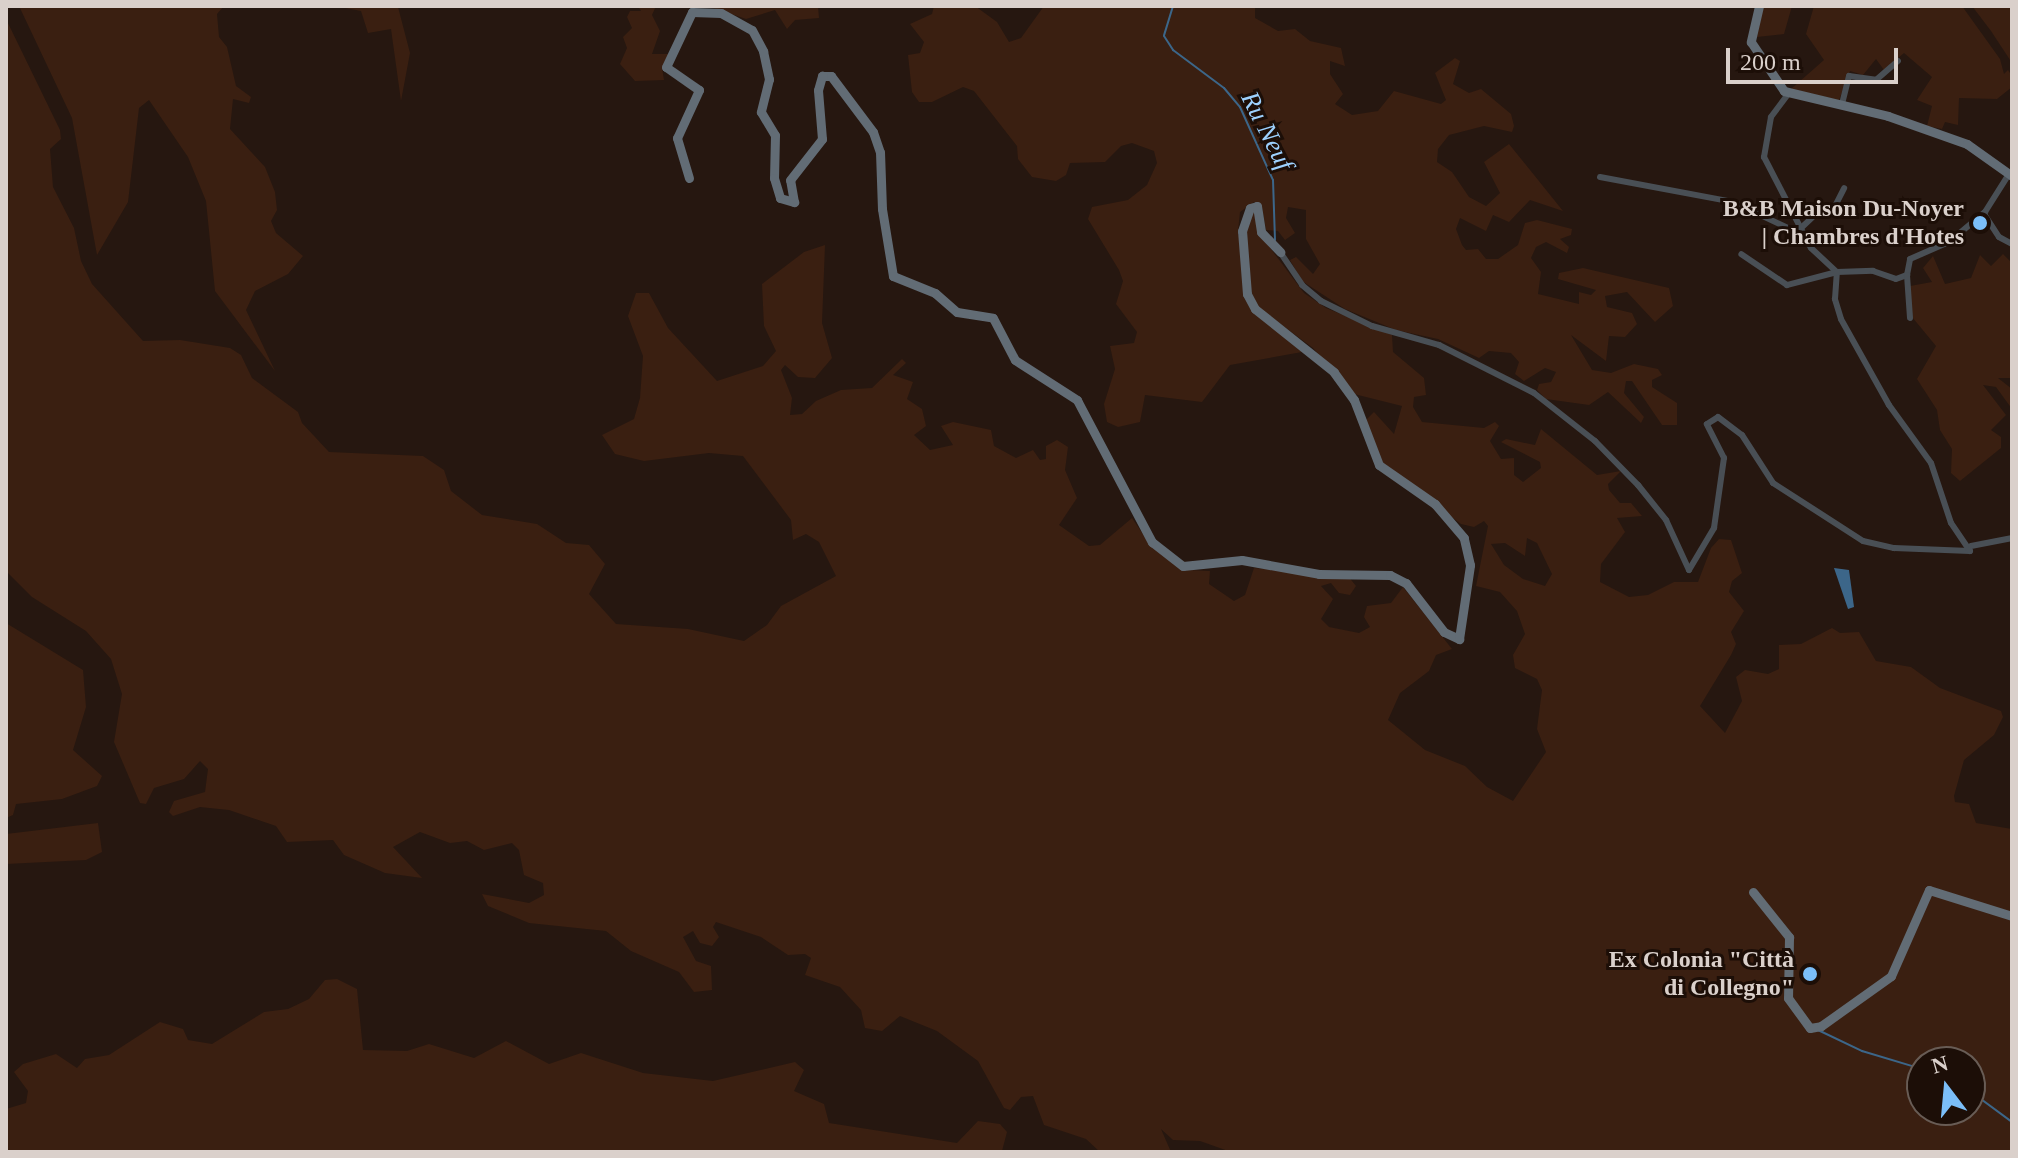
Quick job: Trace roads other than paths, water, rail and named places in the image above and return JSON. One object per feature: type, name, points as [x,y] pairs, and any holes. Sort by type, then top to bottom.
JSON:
[{"type":"street","points":[[1759,6],[1751,42],[1785,90],[1842,104],[1967,144],[2010,175],[1984,214],[1949,242],[1910,259],[1907,275],[1910,318]]},
{"type":"street","points":[[689,178],[677,138],[699,90],[666,67],[692,12],[721,13],[752,30],[763,51],[769,79],[761,112],[775,135],[774,178],[780,198],[794,202],[790,180],[822,139],[818,90],[822,76],[831,76],[873,132],[880,152],[882,209],[893,276],[935,293],[957,312],[993,318],[1015,360],[1077,400],[1152,542],[1183,566],[1242,560],[1319,574],[1390,575],[1406,583],[1444,632],[1459,639],[1469,573],[1464,538],[1435,504],[1379,465],[1354,400],[1334,372],[1255,309],[1247,294],[1242,231],[1250,208],[1257,206],[1261,232],[1280,252],[1302,285],[1321,301],[1372,326],[1439,345],[1534,393],[1595,441],[1638,485],[1666,520],[1689,570],[1714,528],[1724,458],[1707,424],[1718,417],[1742,435],[1773,483],[1863,541],[1962,553],[1971,546],[2012,538]]},
{"type":"street","points":[[1842,104],[1849,76],[1876,80],[1898,61]]},
{"type":"street","points":[[1785,90],[1771,117],[1763,152],[1805,236],[1837,272],[1835,299],[1841,319],[1889,405],[1931,463],[1951,523],[1971,546]]},
{"type":"street","points":[[1600,177],[1733,202],[1805,236]]},
{"type":"street","points":[[1801,228],[1816,214],[1831,214],[1844,188]]},
{"type":"street","points":[[1984,214],[1999,237],[2012,244]]},
{"type":"street","points":[[1741,254],[1787,285],[1837,272],[1873,271],[1896,279],[1907,275]]},
{"type":"street","points":[[1753,892],[1789,937],[1788,998],[1810,1028],[1821,1026],[1891,976],[1929,890],[2012,916]]},
{"type":"water","points":[[1834,568],[1849,570],[1854,607],[1848,609]]},
{"type":"waterway","name":"Ru Neuf","points":[[1173,6],[1164,36],[1173,50],[1224,88],[1240,107],[1273,180],[1275,240]]},
{"type":"waterway","name":"Ru Neuf","points":[[1818,1030],[1862,1051],[1906,1064]]},
{"type":"waterway","name":"Ru Neuf","points":[[1986,1103],[2012,1122]]},
{"type":"place","name":"B&B Maison Du-Noyer | Chambres d'Hotes","points":[[1980,223]]},
{"type":"place","name":"Ex Colonia \"Città di Collegno\"","points":[[1810,974]]}]
